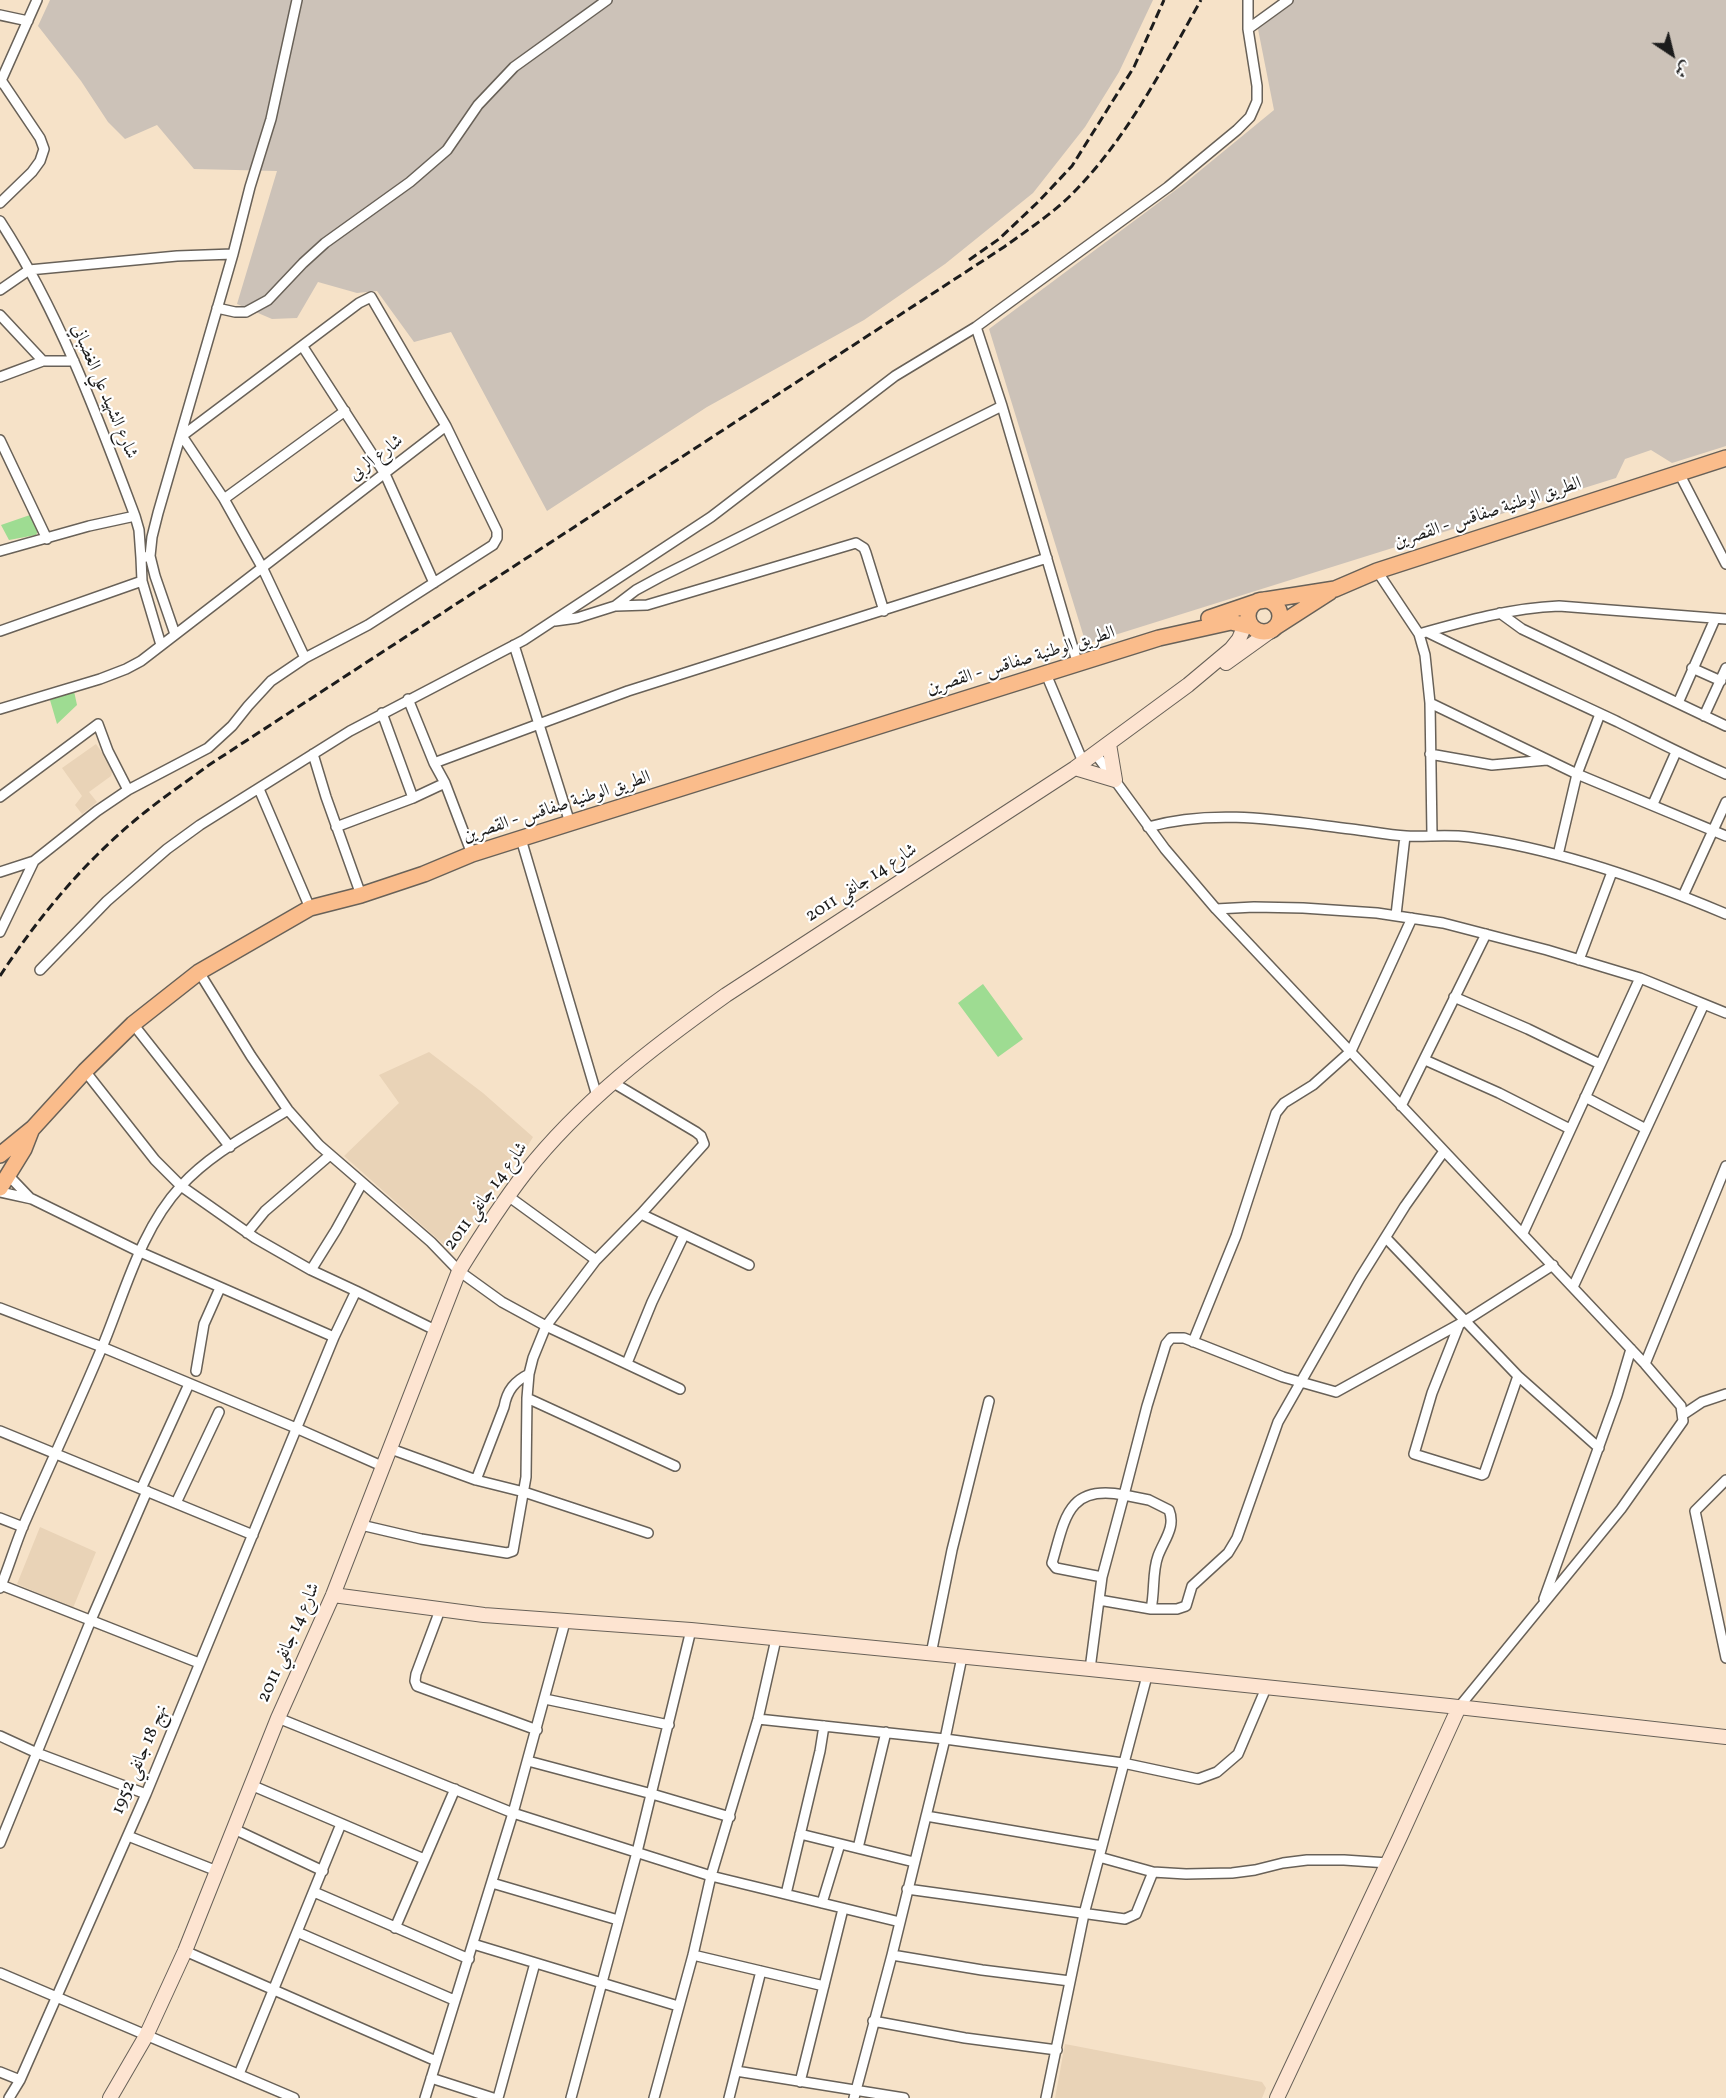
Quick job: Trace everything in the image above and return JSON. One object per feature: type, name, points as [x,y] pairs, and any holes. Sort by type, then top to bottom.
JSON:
[{"type":"main road","name":"الطريق الوطنية صفاقس - القصرين","points":[[1159,638],[1179,628],[1259,601],[1335,589],[1377,571],[1726,458]]},
{"type":"main road","name":"شارع 14 جانفي 2011","points":[[1188,685],[1229,661],[1335,589]]},
{"type":"main road","points":[[1259,601],[1269,602],[1277,608],[1280,618],[1272,630],[1262,632],[1248,623],[1251,607],[1259,601]]},
{"type":"main road","name":"الطريق الوطنية صفاقس - القصرين","points":[[0,1155],[31,1130],[85,1071],[133,1024],[199,972],[310,908],[361,895],[424,874],[472,854],[1159,638],[1217,624],[1248,623]]},
{"type":"main road","name":"شارع 14 جانفي 2011","points":[[110,2098],[146,2036],[185,1951],[278,1718],[333,1595],[459,1271],[508,1196],[547,1148],[597,1096],[672,1033],[726,995],[1109,744],[1188,685],[1231,649],[1248,623]]},
{"type":"main road","points":[[1109,744],[1115,780]]},
{"type":"main road","points":[[1079,765],[1115,780]]},
{"type":"main road","name":"الطريق الوطنية صفاقس - القصرين","points":[[2,1181],[24,1149],[31,1130]]},
{"type":"main road","points":[[333,1595],[440,1610],[565,1622],[691,1630],[1090,1669],[1726,1737]]},
{"type":"main road","points":[[1276,2098],[1388,1863],[1459,1707]]},
{"type":"street","points":[[0,203],[32,172],[40,161],[44,149],[40,138],[1,82],[37,0]]},
{"type":"street","points":[[161,645],[142,581],[146,557],[271,119],[297,0]]},
{"type":"street","points":[[218,308],[246,312],[268,300],[325,243],[410,182],[447,150],[478,105],[514,68],[607,0]]},
{"type":"street","points":[[40,970],[88,920],[150,863],[200,825],[382,713],[514,645],[711,517],[895,376],[976,327],[1168,187],[1250,117],[1257,100],[1257,86],[1248,28],[1248,0]]},
{"type":"street","points":[[1248,28],[1288,0]]},
{"type":"street","points":[[0,15],[28,21]]},
{"type":"street","name":"شارع الشهيد علي الغضباني","points":[[0,221],[29,270],[74,361],[135,516],[146,557]]},
{"type":"street","points":[[0,290],[29,270],[177,256],[233,254]]},
{"type":"street","points":[[0,872],[34,861],[97,811],[128,790],[208,748],[232,726],[271,681],[305,658],[341,641],[434,583],[493,545],[497,538],[497,531],[492,520],[446,426],[371,297],[359,303],[182,436]]},
{"type":"street","points":[[0,315],[43,361]]},
{"type":"street","points":[[976,327],[1002,406],[1078,665]]},
{"type":"street","points":[[303,347],[385,474],[434,583]]},
{"type":"street","points":[[0,377],[43,361],[74,361]]},
{"type":"street","points":[[615,606],[636,590],[660,577],[1002,406]]},
{"type":"street","points":[[224,499],[345,411]]},
{"type":"street","name":"شارع الربى","points":[[0,709],[126,669],[141,661],[446,426]]},
{"type":"street","points":[[182,436],[224,499],[262,567],[305,658]]},
{"type":"street","points":[[0,440],[47,538]]},
{"type":"street","points":[[1679,473],[1726,564]]},
{"type":"street","points":[[0,551],[89,526],[135,516]]},
{"type":"street","points":[[553,621],[577,618],[615,606],[648,605],[856,543],[864,548],[884,611]]},
{"type":"street","points":[[146,557],[175,634]]},
{"type":"street","points":[[434,763],[628,691],[1047,558]]},
{"type":"street","points":[[1377,571],[1423,633],[1726,774]]},
{"type":"street","points":[[0,631],[142,581]]},
{"type":"street","points":[[1423,633],[1456,622],[1536,607],[1558,606],[1726,619]]},
{"type":"street","points":[[1500,614],[1522,629],[1726,726]]},
{"type":"street","points":[[1678,703],[1715,619]]},
{"type":"street","points":[[1423,633],[1430,704],[1432,835]]},
{"type":"street","points":[[514,645],[570,823]]},
{"type":"street","points":[[1692,668],[1721,681]]},
{"type":"street","points":[[1704,716],[1726,668]]},
{"type":"street","points":[[1046,674],[1079,765]]},
{"type":"street","points":[[408,699],[434,763],[446,783],[472,854]]},
{"type":"street","points":[[1430,704],[1577,774],[1726,836]]},
{"type":"street","points":[[382,713],[413,798]]},
{"type":"street","points":[[1558,855],[1577,774],[1600,714]]},
{"type":"street","points":[[0,797],[98,724],[128,790]]},
{"type":"street","points":[[1653,804],[1676,752]]},
{"type":"street","points":[[1095,753],[1148,827],[1216,909],[1645,1364],[1681,1407],[1684,1414],[1683,1421],[1621,1509],[1459,1707]]},
{"type":"street","points":[[314,754],[336,827],[361,895]]},
{"type":"street","points":[[1430,754],[1492,765],[1547,760]]},
{"type":"street","points":[[336,827],[446,783]]},
{"type":"street","points":[[259,789],[310,908]]},
{"type":"street","points":[[1683,896],[1726,802]]},
{"type":"street","points":[[1148,827],[1177,819],[1226,816],[1405,836],[1468,837],[1558,855],[1683,896],[1726,914]]},
{"type":"street","points":[[1396,915],[1405,836]]},
{"type":"street","points":[[520,839],[597,1096]]},
{"type":"street","points":[[0,932],[34,861]]},
{"type":"street","points":[[1579,960],[1612,872]]},
{"type":"street","points":[[1216,909],[1303,908],[1396,915],[1443,923],[1640,978],[1726,1013]]},
{"type":"street","points":[[1193,1342],[1236,1236],[1276,1113],[1284,1103],[1313,1085],[1351,1051],[1412,918]]},
{"type":"street","points":[[1401,1106],[1486,934]]},
{"type":"street","points":[[199,972],[240,1040],[288,1110],[330,1155],[431,1242],[459,1271],[502,1302],[546,1326],[680,1389]]},
{"type":"street","points":[[1523,1233],[1640,978]]},
{"type":"street","points":[[1454,997],[1528,1029],[1600,1065]]},
{"type":"street","points":[[1573,1287],[1704,1004]]},
{"type":"street","points":[[133,1024],[230,1147]]},
{"type":"street","points":[[1425,1060],[1570,1129]]},
{"type":"street","points":[[85,1071],[155,1160],[180,1186],[247,1233],[311,1270],[435,1330]]},
{"type":"street","points":[[361,1525],[421,1539],[510,1552],[515,1546],[526,1477],[529,1374],[546,1326],[596,1260],[641,1214],[704,1143],[696,1132],[612,1082]]},
{"type":"street","points":[[1586,1097],[1646,1129]]},
{"type":"street","points":[[199,1663],[1,1586],[23,1527],[102,1347],[140,1252],[167,1202],[194,1173],[288,1110]]},
{"type":"street","points":[[1099,1600],[1151,1609],[1178,1609],[1186,1606],[1192,1586],[1228,1553],[1237,1538],[1278,1422],[1360,1278],[1410,1199],[1444,1151]]},
{"type":"street","points":[[247,1233],[265,1211],[330,1155]]},
{"type":"street","points":[[1645,1364],[1726,1166]]},
{"type":"street","points":[[2,1181],[32,1199]]},
{"type":"street","points":[[2,1181],[32,1199],[140,1252],[334,1337]]},
{"type":"street","points":[[311,1270],[362,1183]]},
{"type":"street","points":[[508,1196],[596,1260]]},
{"type":"street","points":[[641,1214],[749,1265]]},
{"type":"street","points":[[627,1363],[652,1302],[684,1235]]},
{"type":"street","points":[[1386,1238],[1462,1323],[1599,1448]]},
{"type":"street","points":[[1090,1669],[1102,1577],[1147,1406],[1166,1344],[1171,1338],[1176,1337],[1193,1342],[1301,1382],[1336,1392],[1462,1323],[1553,1265]]},
{"type":"street","points":[[196,1371],[204,1324],[220,1288]]},
{"type":"street","name":"نهج 18 جانفي 1952","points":[[9,2098],[20,2080],[128,1836],[334,1337],[356,1291]]},
{"type":"street","points":[[0,1308],[102,1347],[384,1467]]},
{"type":"street","points":[[1462,1323],[1432,1393],[1414,1454],[1484,1474],[1518,1376]]},
{"type":"street","points":[[1541,1607],[1599,1448],[1631,1349]]},
{"type":"street","points":[[477,1480],[506,1396],[511,1388],[529,1374]]},
{"type":"street","points":[[0,1843],[189,1384]]},
{"type":"street","points":[[1684,1414],[1702,1402],[1726,1394]]},
{"type":"street","points":[[527,1398],[675,1466]]},
{"type":"street","points":[[931,1654],[952,1550],[989,1401]]},
{"type":"street","points":[[176,1503],[219,1412]]},
{"type":"street","points":[[0,1431],[253,1535]]},
{"type":"street","points":[[391,1449],[477,1480],[524,1492],[648,1533]]},
{"type":"street","points":[[1726,1480],[1695,1511],[1726,1658]]},
{"type":"street","points":[[1102,1577],[1056,1568],[1052,1563],[1066,1517],[1074,1504],[1083,1498],[1108,1492],[1149,1500],[1169,1510],[1171,1527],[1157,1558],[1151,1609]]},
{"type":"street","points":[[0,1518],[23,1527]]},
{"type":"street","points":[[440,1610],[416,1674],[417,1686],[537,1730]]},
{"type":"street","points":[[424,2098],[492,1883],[537,1730],[565,1622]]},
{"type":"street","points":[[571,2098],[652,1794],[691,1630]]},
{"type":"street","points":[[654,2098],[693,1955],[711,1876],[758,1719],[776,1639]]},
{"type":"street","points":[[855,2094],[900,1923],[945,1739],[962,1657]]},
{"type":"street","points":[[1046,2098],[1084,1914],[1147,1676]]},
{"type":"street","points":[[758,1719],[945,1739],[1123,1763],[1198,1779],[1217,1772],[1238,1754],[1266,1688]]},
{"type":"street","points":[[545,1700],[669,1725]]},
{"type":"street","points":[[278,1718],[513,1812],[711,1876],[900,1923]]},
{"type":"street","points":[[786,1894],[824,1726]]},
{"type":"street","points":[[858,1848],[886,1732]]},
{"type":"street","points":[[0,1736],[37,1753],[146,1794]]},
{"type":"street","points":[[528,1761],[730,1817]]},
{"type":"street","points":[[251,1785],[424,1859]]},
{"type":"street","points":[[395,1928],[455,1789]]},
{"type":"street","points":[[926,1816],[1102,1845]]},
{"type":"street","points":[[239,2074],[341,1824]]},
{"type":"street","points":[[234,1829],[322,1871]]},
{"type":"street","points":[[800,1834],[914,1862]]},
{"type":"street","points":[[128,1836],[217,1871]]},
{"type":"street","points":[[822,1903],[840,1844]]},
{"type":"street","points":[[1099,1857],[1153,1872],[1186,1874],[1232,1873],[1307,1860],[1388,1863]]},
{"type":"street","points":[[907,1889],[1125,1919],[1136,1914],[1153,1872]]},
{"type":"street","points":[[492,1883],[618,1920]]},
{"type":"street","points":[[314,1892],[469,1959]]},
{"type":"street","points":[[800,2082],[843,1909]]},
{"type":"street","points":[[297,1932],[454,2000]]},
{"type":"street","points":[[473,1944],[678,2006]]},
{"type":"street","points":[[185,1951],[436,2061]]},
{"type":"street","points":[[892,1954],[982,1970],[1070,1981]]},
{"type":"street","points":[[693,1955],[824,1986]]},
{"type":"street","points":[[431,2078],[496,2098],[535,1963]]},
{"type":"street","points":[[729,2098],[762,1971]]},
{"type":"street","points":[[0,1973],[294,2098]]},
{"type":"street","points":[[873,2021],[965,2038],[1057,2050]]},
{"type":"street","points":[[736,2071],[855,2094],[904,2098]]},
{"type":"street","points":[[0,2072],[20,2080]]},
{"type":"shaded area","points":[[50,0],[1153,0],[1119,72],[1085,127],[1033,193],[945,264],[864,320],[707,407],[547,511],[451,332],[414,342],[377,291],[357,293],[318,282],[297,318],[272,319],[237,304],[277,171],[194,169],[157,125],[125,139],[108,122],[81,81],[38,26]]},
{"type":"shaded area","points":[[1293,0],[1726,0],[1726,446],[1672,463],[1651,450],[1625,459],[1616,478],[1086,644],[989,329],[1185,183],[1274,110],[1257,24]]},
{"type":"shaded area","points":[[96,744],[113,768],[111,776],[89,792],[97,802],[82,814],[75,805],[82,796],[62,768]]},
{"type":"shaded area","points":[[429,1052],[483,1093],[533,1137],[520,1159],[509,1161],[498,1174],[499,1186],[476,1221],[466,1225],[469,1230],[458,1247],[450,1250],[344,1156],[399,1103],[379,1075]]},
{"type":"shaded area","points":[[40,1527],[96,1552],[73,1608],[17,1584]]},
{"type":"shaded area","points":[[1065,2044],[1262,2082],[1266,2088],[1262,2098],[1055,2098]]},
{"type":"green space","points":[[30,515],[38,531],[36,535],[9,540],[1,525]]},
{"type":"green space","points":[[74,691],[77,705],[57,724],[50,700]]},
{"type":"green space","points":[[983,984],[1023,1039],[998,1057],[958,1003]]},
{"type":"railway","points":[[969,260],[999,239],[1072,166],[1134,67],[1164,0]]},
{"type":"railway","points":[[0,976],[49,908],[87,865],[149,809],[209,765],[1004,247],[1054,211],[1089,175],[1126,128],[1201,0]]}]
